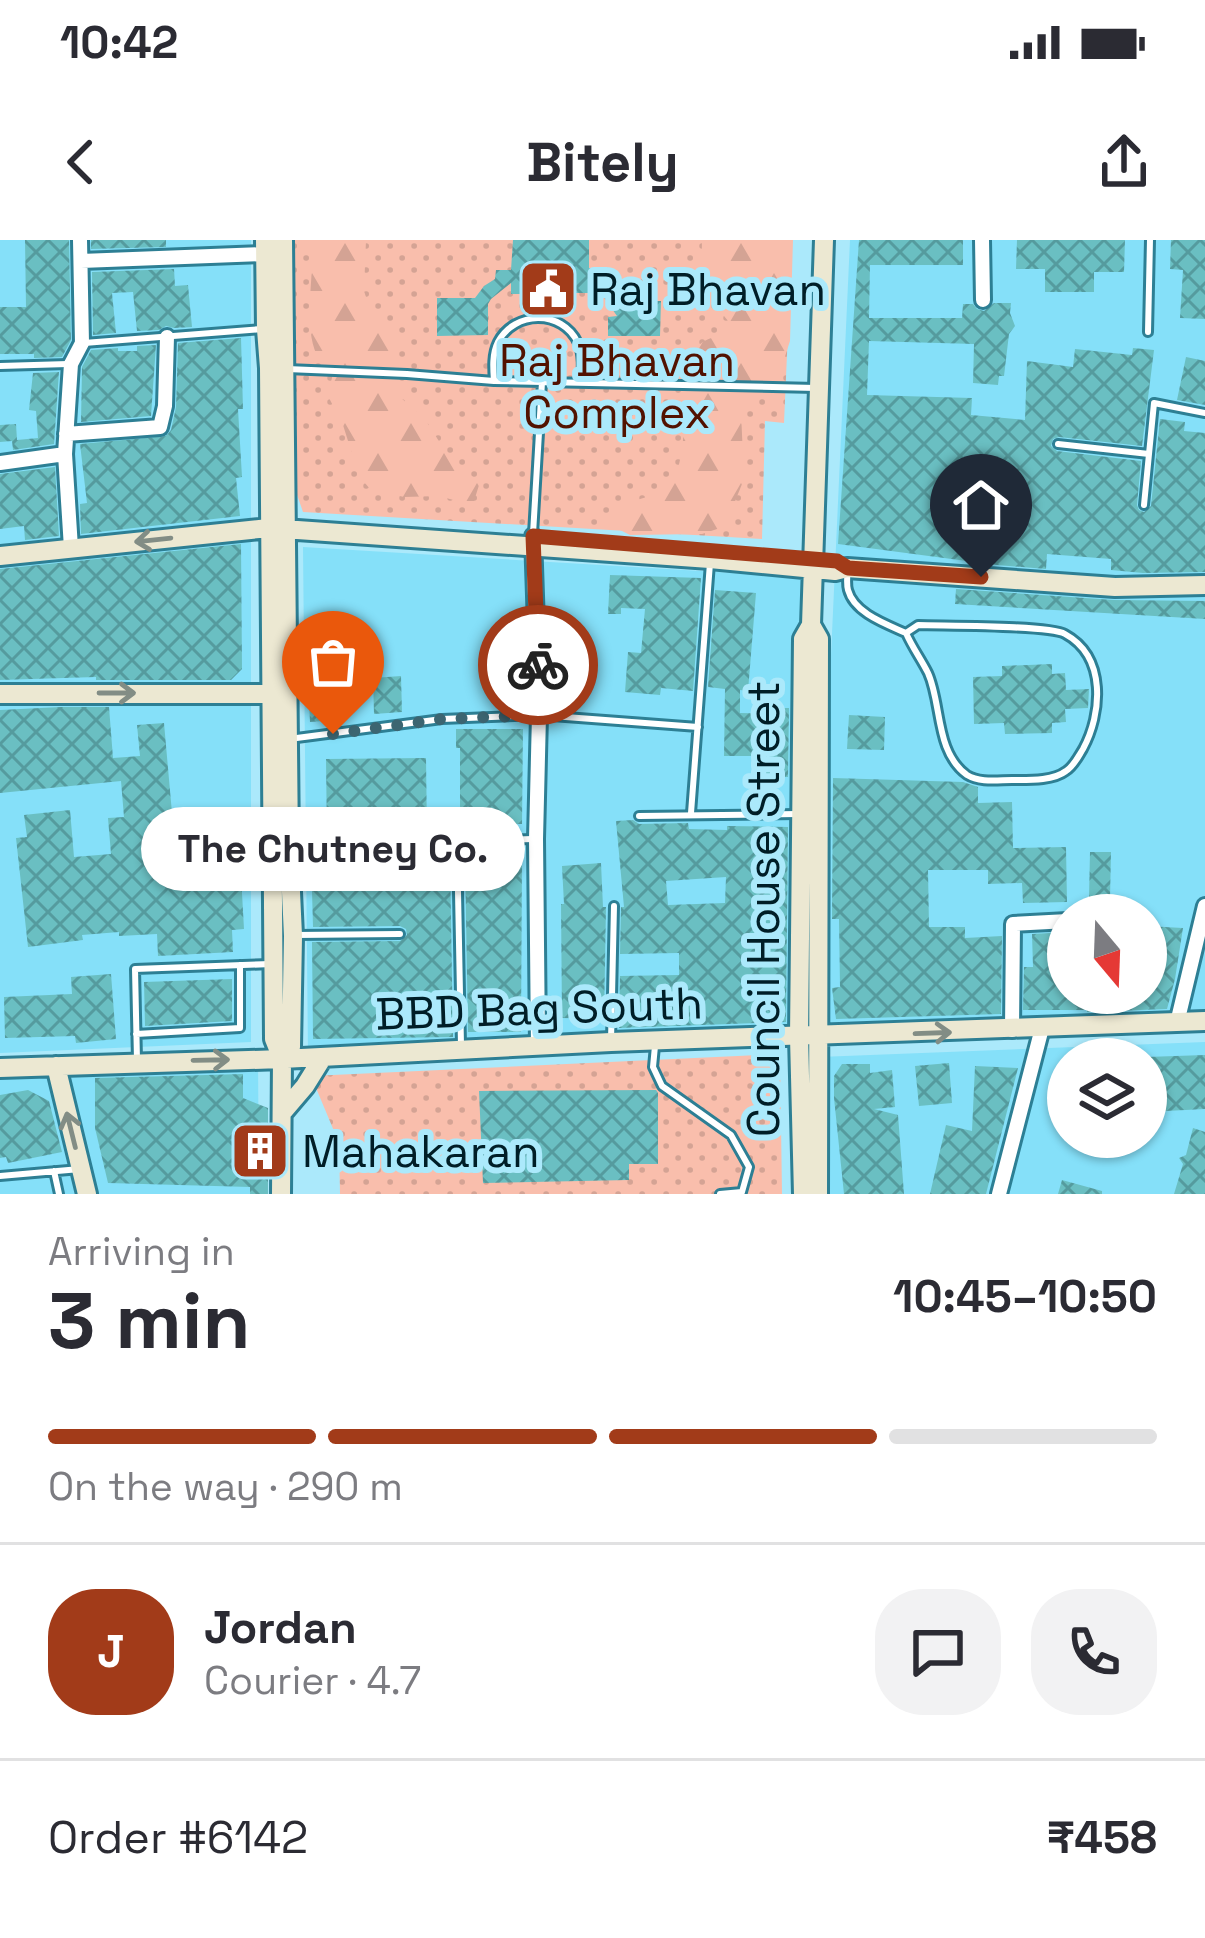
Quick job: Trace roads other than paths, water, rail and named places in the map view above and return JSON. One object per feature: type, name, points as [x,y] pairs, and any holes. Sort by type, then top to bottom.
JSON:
[{"type":"main road","points":[[281,848],[289,740],[276,369],[284,240]]},
{"type":"main road","name":"Council House Street","points":[[808,1037],[801,814],[803,639],[811,626],[824,240]]},
{"type":"main road","points":[[265,247],[266,329],[276,369]]},
{"type":"main road","points":[[278,524],[272,694],[291,1046],[282,1059]]},
{"type":"main road","points":[[0,556],[278,524],[813,564],[835,571],[848,568],[1115,586],[1205,585]]},
{"type":"main road","points":[[533,542],[710,560],[813,564]]},
{"type":"main road","name":"Council House Street","points":[[803,1194],[819,639],[811,626]]},
{"type":"main road","points":[[0,694],[272,694]]},
{"type":"main road","points":[[281,1194],[282,1059],[274,1039],[274,964],[284,935]]},
{"type":"main road","name":"BBD Bag South","points":[[0,1068],[1205,1022]]},
{"type":"main road","points":[[808,1037],[818,1194]]},
{"type":"main road","points":[[281,1113],[323,1057]]},
{"type":"main road","points":[[56,1066],[87,1194]]},
{"type":"street","points":[[71,548],[65,454],[71,364],[82,344],[80,240]]},
{"type":"street","points":[[982,240],[982,301]]},
{"type":"street","points":[[80,261],[265,247]]},
{"type":"street","points":[[66,434],[160,427],[166,406],[167,337]]},
{"type":"street","points":[[0,463],[65,454]]},
{"type":"street","points":[[533,542],[539,715],[538,1047]]},
{"type":"street","points":[[1177,1023],[1205,907]]},
{"type":"street","points":[[1012,1030],[1013,924],[1047,922]]},
{"type":"street","points":[[999,1194],[1042,1028]]},
{"type":"lane","points":[[1148,332],[1150,240]]},
{"type":"lane","points":[[494,381],[494,351],[506,330],[532,318],[547,318],[569,331],[578,343],[581,382]]},
{"type":"lane","points":[[82,344],[266,329]]},
{"type":"lane","points":[[0,366],[71,364]]},
{"type":"lane","points":[[276,369],[494,381],[819,388]]},
{"type":"lane","points":[[533,542],[542,382]]},
{"type":"lane","points":[[1144,505],[1154,404],[1205,413]]},
{"type":"lane","points":[[1058,444],[1149,454]]},
{"type":"lane","points":[[691,813],[710,560]]},
{"type":"lane","points":[[848,568],[848,593],[857,605],[906,633],[929,674],[943,737],[969,776],[1033,780],[1064,774],[1076,762],[1090,735],[1099,700],[1094,672],[1081,646],[1069,636],[1060,631],[918,625],[906,633]]},
{"type":"lane","points":[[289,740],[442,719],[539,715],[698,727]]},
{"type":"lane","points":[[640,816],[801,814]]},
{"type":"lane","points":[[461,1049],[457,841],[536,839]]},
{"type":"lane","points":[[281,848],[393,845]]},
{"type":"lane","points":[[611,1042],[614,906]]},
{"type":"lane","points":[[284,935],[400,934]]},
{"type":"lane","points":[[137,1062],[135,969],[274,964]]},
{"type":"lane","points":[[136,1034],[241,1028],[240,965]]},
{"type":"lane","points":[[655,1041],[653,1067],[662,1086],[731,1135],[749,1167],[742,1192],[720,1194]]},
{"type":"lane","points":[[0,1176],[81,1169]]},
{"type":"lane","points":[[54,1171],[59,1194]]},
{"type":"place","name":"Raj Bhavan","points":[[548,289]]},
{"type":"place","name":"The Chutney Co.","points":[[333,734]]},
{"type":"place","name":"Mahakaran","points":[[260,1151]]},
{"type":"park label","name":"Raj Bhavan Complex","points":[[617,386]]}]
